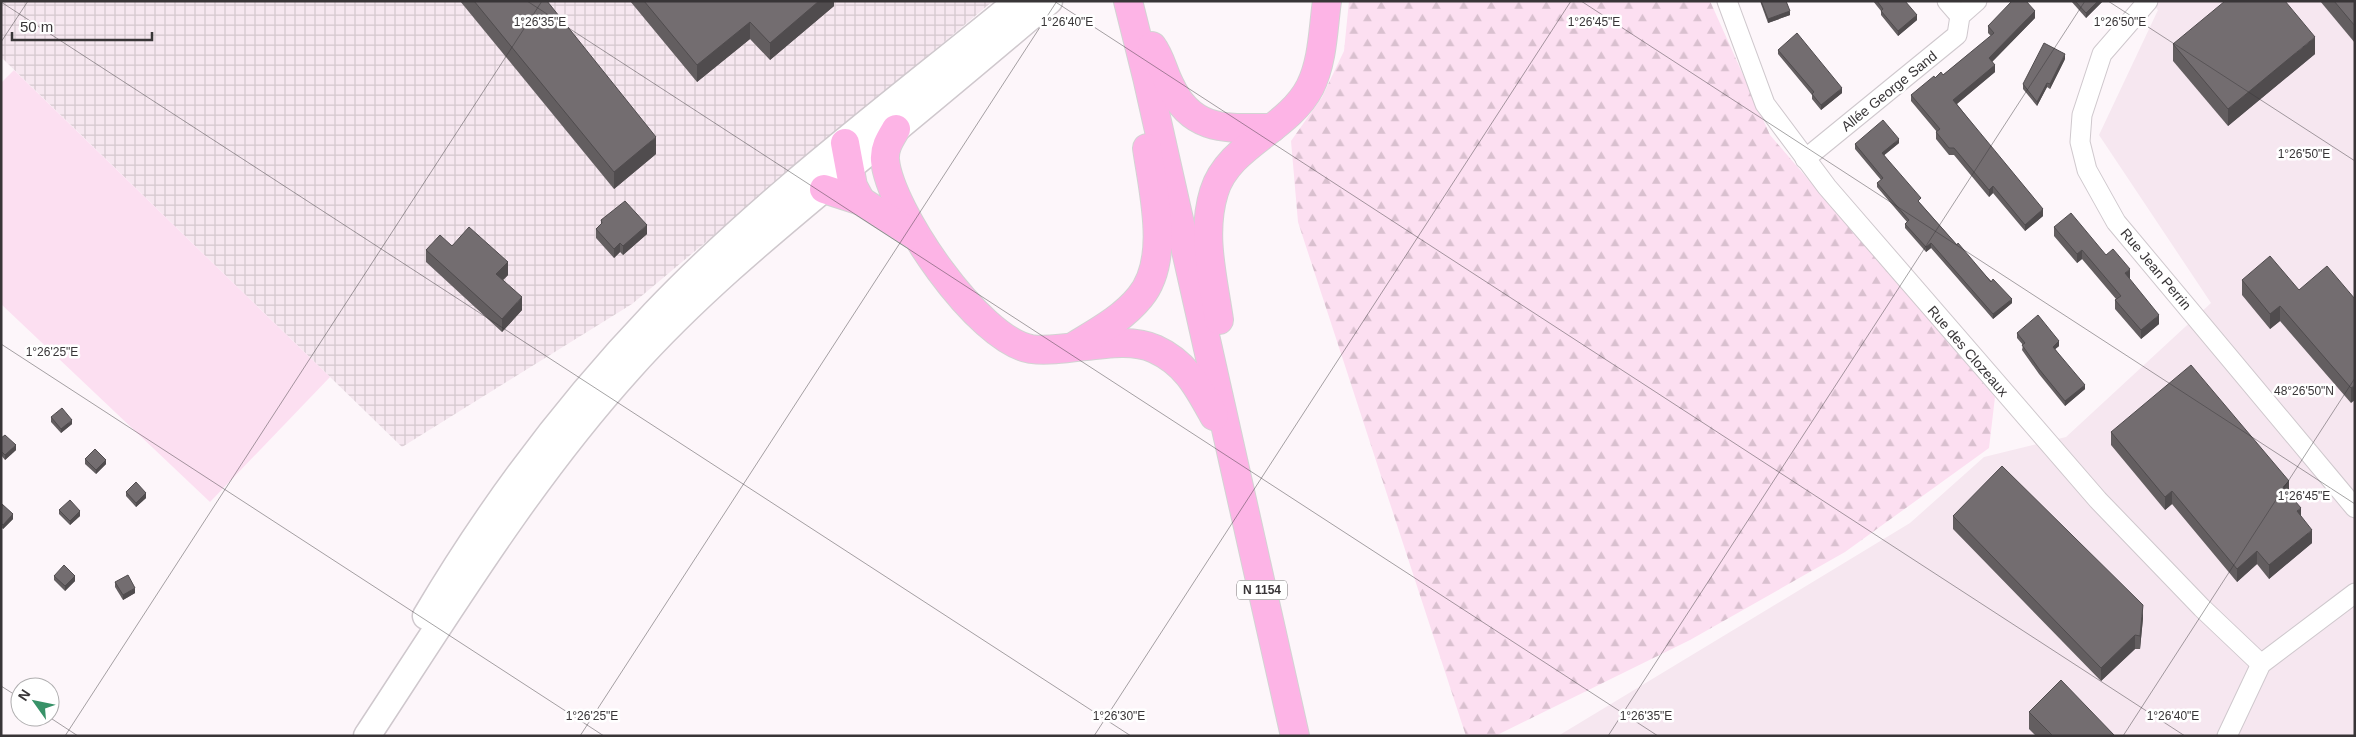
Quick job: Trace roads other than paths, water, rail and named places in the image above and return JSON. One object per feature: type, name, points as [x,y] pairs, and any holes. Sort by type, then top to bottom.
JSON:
[{"type":"main road","points":[[367,736],[525,499],[587,416],[685,311],[769,234],[824,189],[854,154],[1018,1]]},
{"type":"main road","points":[[367,736],[418,629],[460,558],[518,476],[571,406],[656,312],[773,202],[896,129],[1049,1]]},
{"type":"main road","points":[[1207,343],[1219,324],[1208,246],[1208,217],[1214,190],[1227,169],[1272,128],[1287,117],[1310,87],[1318,64],[1327,1]]},
{"type":"main road","points":[[1130,10],[1158,53],[1170,86],[1184,107],[1198,119],[1218,128],[1272,128]]},
{"type":"main road","name":"N 1154","points":[[1130,10],[1147,76],[1295,736]]},
{"type":"main road","points":[[1073,347],[1126,312],[1142,295],[1156,263],[1158,231],[1143,117],[1147,76]]},
{"type":"main road","points":[[896,129],[887,143],[885,158],[888,174],[916,236],[981,319],[1008,340],[1030,349],[1135,344],[1154,348],[1190,374],[1229,443]]},
{"type":"main road","points":[[854,154],[888,174]]},
{"type":"main road","points":[[854,154],[853,186],[861,201]]},
{"type":"main road","points":[[824,189],[861,201],[888,216],[916,236]]},
{"type":"street","name":"Rue des Clozeaux","points":[[1728,1],[1765,104],[1805,158],[1994,382],[2092,493],[2202,608],[2261,664]]},
{"type":"street","points":[[1947,1],[1960,16],[1977,1]]},
{"type":"street","name":"Rue Jean Perrin","points":[[2148,1],[2102,54],[2094,76],[2082,114],[2080,142],[2087,170],[2116,222],[2355,508]]},
{"type":"street","name":"Allée George Sand","points":[[1805,158],[1958,35],[1960,16]]},
{"type":"street","points":[[2227,736],[2261,664],[2355,593]]}]
